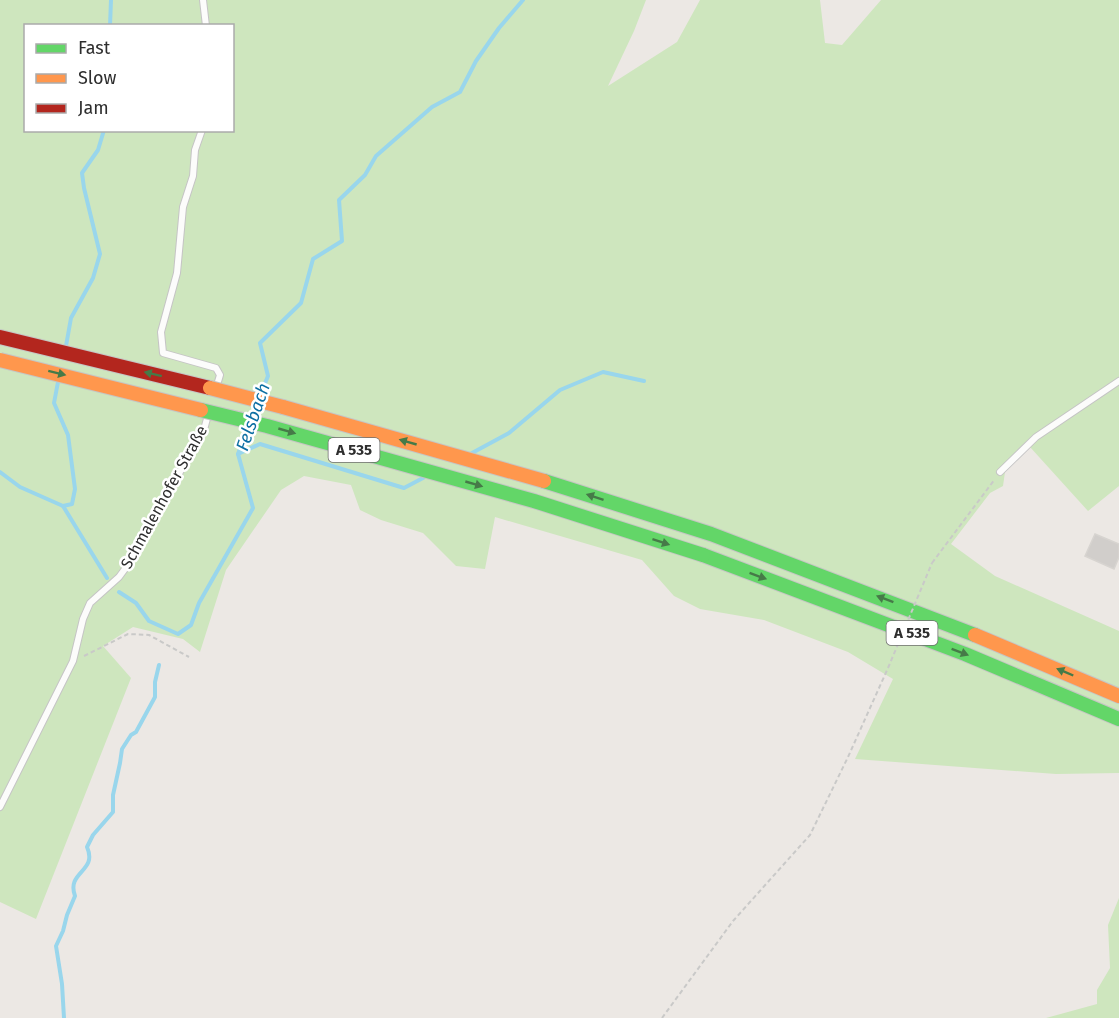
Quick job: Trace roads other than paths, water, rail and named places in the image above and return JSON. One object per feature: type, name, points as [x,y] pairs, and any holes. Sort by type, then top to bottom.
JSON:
[{"type":"highway","name":"A 535","points":[[0,338],[283,406],[539,479],[711,534],[988,640],[1119,696]]},
{"type":"highway","name":"A 535","points":[[0,360],[267,426],[534,501],[703,555],[976,658],[1119,719]]},
{"type":"lane","points":[[203,0],[206,24]]},
{"type":"lane","points":[[201,132],[195,150],[193,176],[183,207],[177,273],[161,332],[163,353],[216,368],[220,375],[214,396]]},
{"type":"lane","points":[[1000,472],[1036,437],[1119,381]]},
{"type":"lane","name":"Schmalenhofer Straße","points":[[0,807],[73,661],[83,619],[90,603],[119,577],[133,558],[205,426],[211,406]]},
{"type":"waterway","points":[[110,24],[111,0]]},
{"type":"waterway","name":"Felsbach","points":[[261,393],[268,376],[260,343],[301,303],[313,259],[342,241],[339,200],[365,175],[376,156],[432,107],[460,92],[476,61],[499,28],[523,0]]},
{"type":"waterway","points":[[66,346],[71,318],[93,278],[100,254],[82,173],[98,150],[103,132]]},
{"type":"waterway","points":[[472,453],[509,433],[560,390],[603,372],[644,381]]},
{"type":"waterway","points":[[58,382],[54,403],[68,435],[75,489],[72,504],[63,506]]},
{"type":"waterway","name":"Felsbach","points":[[119,592],[136,603],[149,621],[178,634],[191,625],[199,603],[253,508],[238,454],[248,428]]},
{"type":"waterway","points":[[238,454],[260,444],[404,488],[423,478]]},
{"type":"waterway","points":[[0,472],[20,487],[63,506],[107,578]]},
{"type":"waterway","points":[[64,1018],[56,946],[75,896],[73,888],[75,881],[88,862],[87,847],[93,835],[113,812],[113,795],[122,749],[131,735],[136,732],[155,697],[155,682],[159,665]]}]
